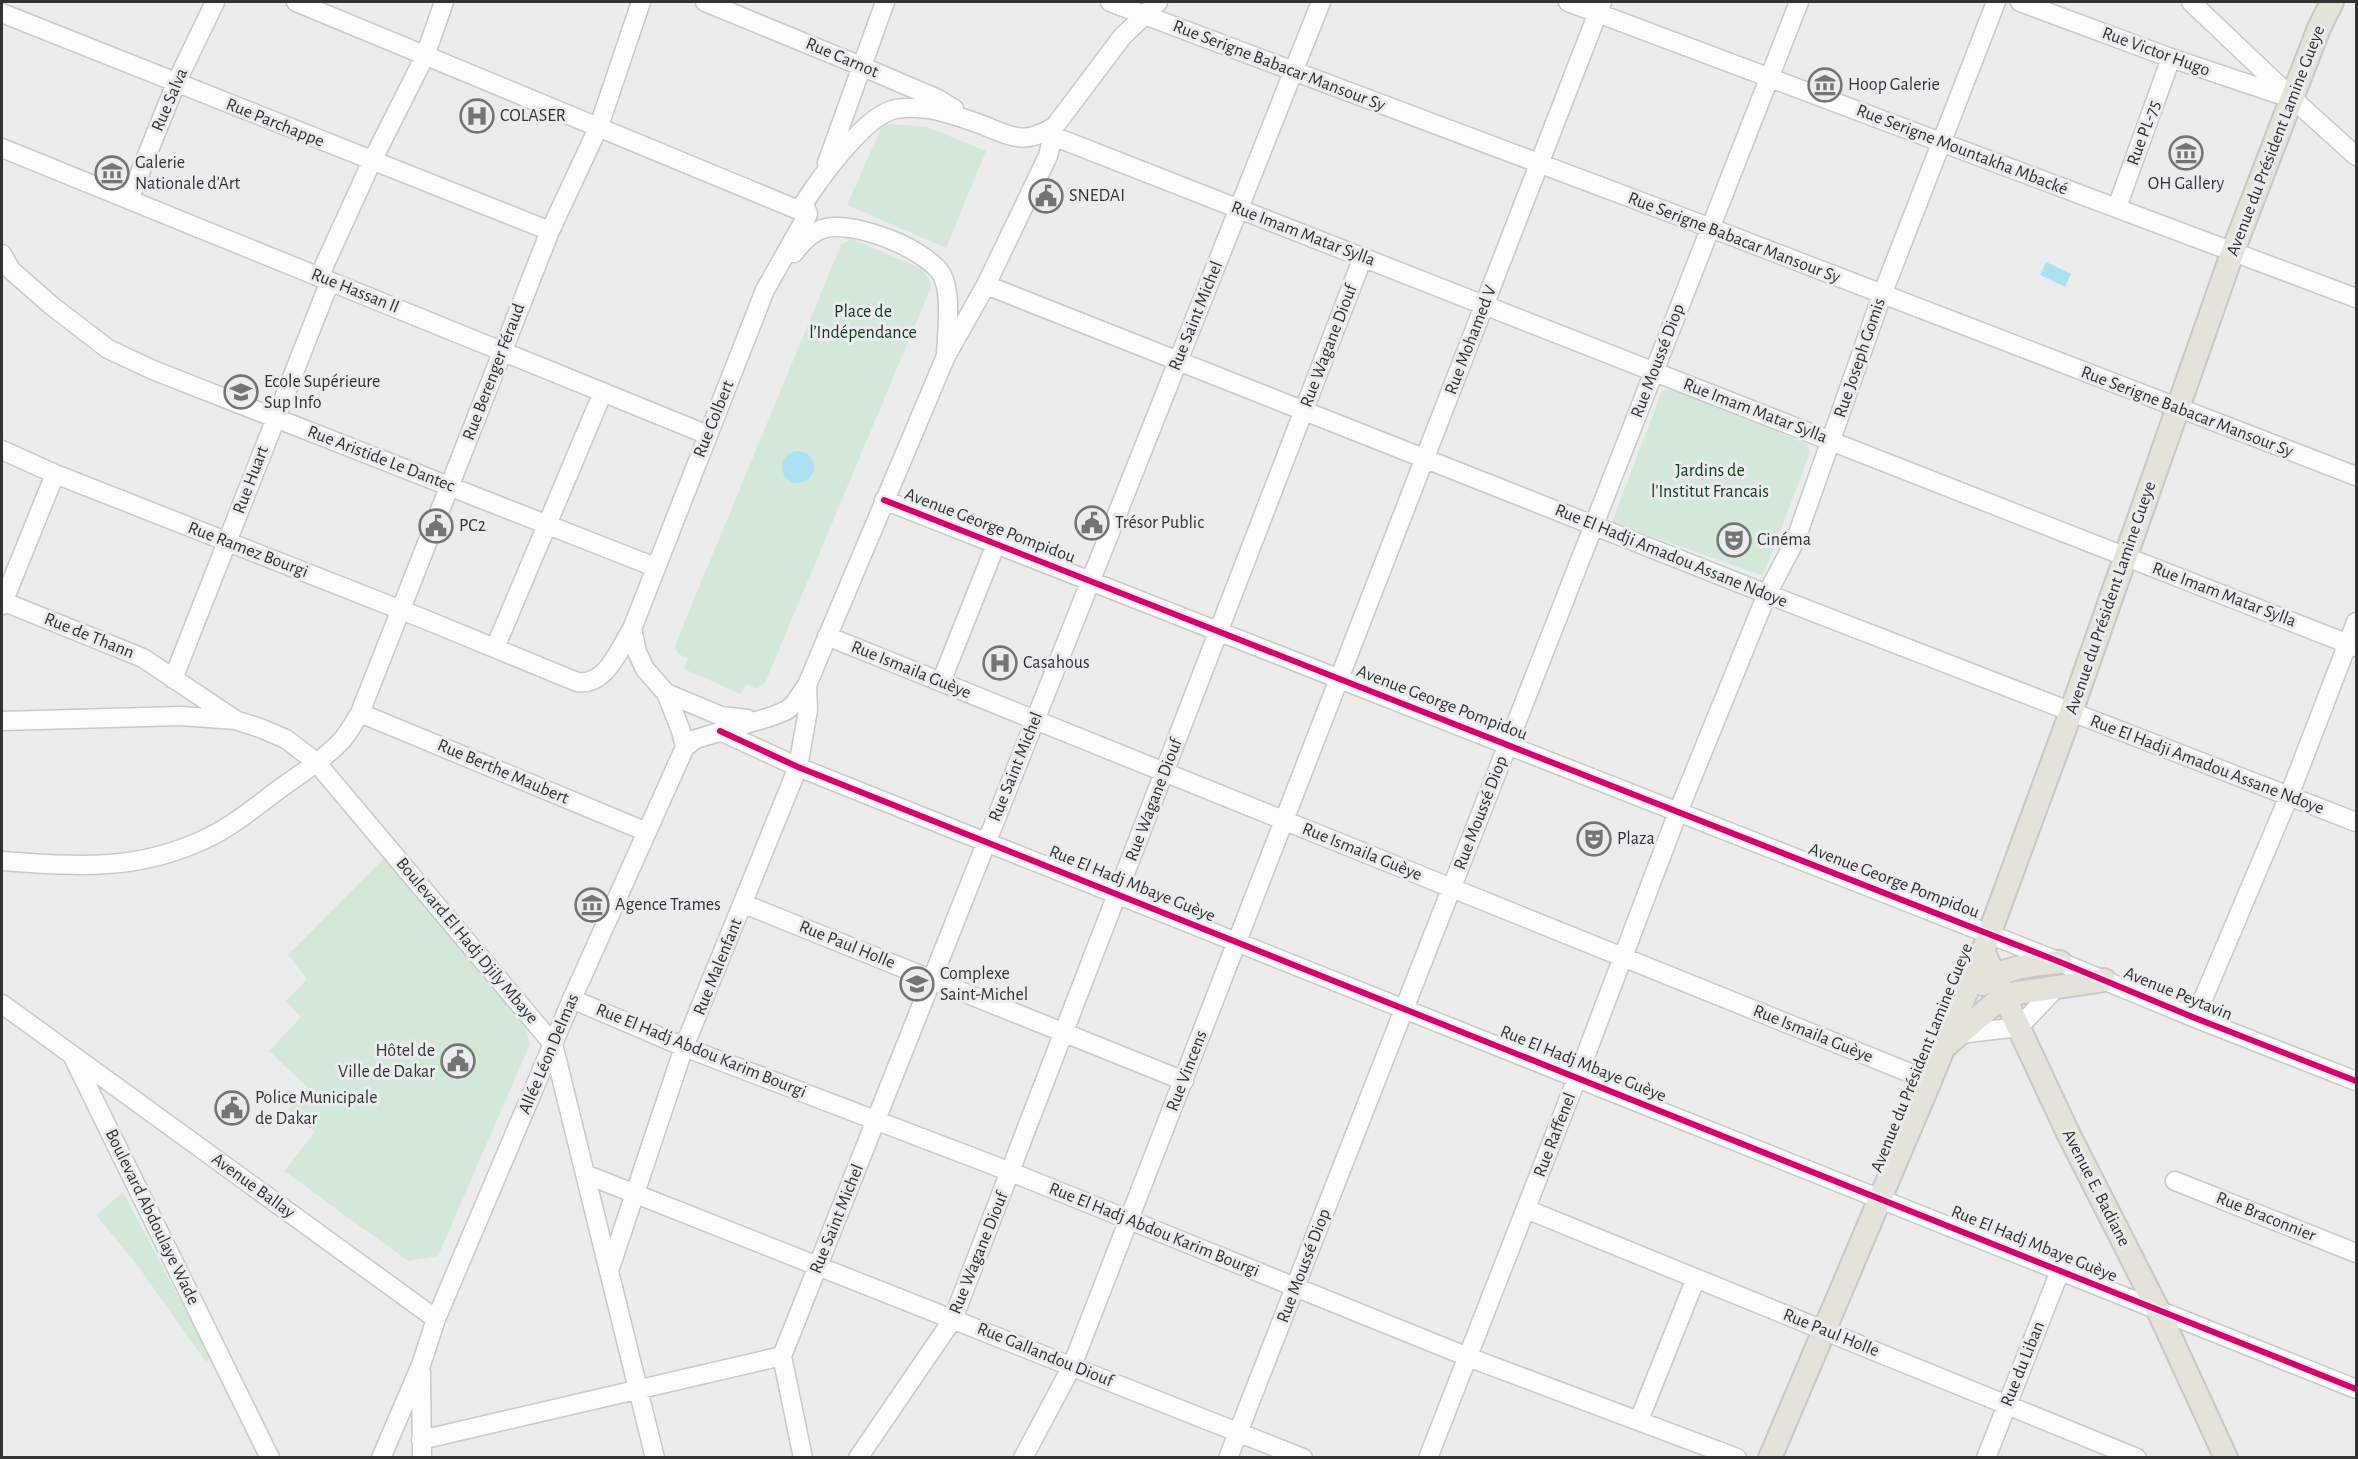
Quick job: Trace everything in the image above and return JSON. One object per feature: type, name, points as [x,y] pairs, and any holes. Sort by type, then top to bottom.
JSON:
[{"type":"main road","name":"Avenue du Président Lamine Gueye","points":[[1770,1458],[1930,1081],[1952,1041],[1963,1000],[2071,712],[2233,251],[2319,28],[2332,2]]},
{"type":"main road","name":"Avenue E. Badiane","points":[[1986,943],[1999,985],[2068,1133],[2158,1310],[2226,1458]]},
{"type":"main road","points":[[1952,1041],[1999,985],[2019,966],[2060,962]]},
{"type":"main road","points":[[1963,1000],[1999,985],[2056,988],[2104,980]]},
{"type":"street","name":"Rue Salva","points":[[129,200],[176,83],[215,2]]},
{"type":"street","points":[[296,2],[808,214]]},
{"type":"street","name":"Rue Huart","points":[[173,679],[276,418],[324,279],[372,161],[425,56],[444,2]]},
{"type":"street","name":"Rue Berenger Féraud","points":[[2,861],[73,866],[117,865],[162,856],[203,840],[234,822],[316,762],[343,739],[360,713],[550,231],[599,126],[641,2]]},
{"type":"street","name":"Rue Carnot","points":[[705,2],[938,99],[976,122]]},
{"type":"street","points":[[823,173],[885,2]]},
{"type":"street","name":"Rue Serigne Babacar Mansour Sy","points":[[1110,2],[1710,228],[2356,476]]},
{"type":"street","points":[[632,629],[636,652],[645,669],[666,693],[685,747],[696,739],[773,717],[794,704],[807,685],[946,356],[986,285],[1048,156],[1054,131],[1122,37],[1158,2]]},
{"type":"street","name":"Rue Saint Michel","points":[[782,1356],[1321,2]]},
{"type":"street","name":"Rue Serigne Mountakha Mbacké","points":[[1568,2],[1600,7],[1770,77],[2356,298]]},
{"type":"street","name":"Rue Moussé Diop","points":[[1228,1458],[1799,2]]},
{"type":"street","name":"Rue Joseph Gomis","points":[[1678,812],[1767,594],[1796,539],[1882,295],[1996,2]]},
{"type":"street","name":"Rue Victor Hugo","points":[[2020,2],[2172,58],[2293,99]]},
{"type":"street","points":[[2191,2],[2356,156]]},
{"type":"street","name":"Rue Mohamed V","points":[[1340,679],[1600,7]]},
{"type":"street","name":"Rue Parchappe","points":[[2,13],[550,231]]},
{"type":"street","name":"Rue PL-75","points":[[2117,207],[2172,58]]},
{"type":"street","points":[[823,173],[835,158],[871,124],[895,109],[929,109],[976,122],[1012,136],[1034,136],[1054,131]]},
{"type":"street","name":"Rue Imam Matar Sylla","points":[[1054,131],[1239,208],[2352,646]]},
{"type":"street","name":"Rue Hassan ll","points":[[2,148],[708,435]]},
{"type":"street","name":"Rue Colbert","points":[[495,648],[577,682],[593,682],[602,676],[632,629],[765,290],[808,214],[804,203],[823,173]]},
{"type":"street","points":[[765,290],[800,245],[810,236],[824,228],[840,226],[866,230],[915,251],[935,266],[943,276],[947,292],[946,356]]},
{"type":"street","name":"Rue Wagane Diouf","points":[[858,1458],[953,1319],[1363,257]]},
{"type":"street","name":"Rue Aristide Le Dantec","points":[[5,267],[108,349],[153,370],[655,567]]},
{"type":"street","name":"Rue El Hadji Amadou Assane Ndoye","points":[[986,285],[1767,594],[2356,822]]},
{"type":"street","points":[[495,648],[603,392]]},
{"type":"street","name":"Rue Ramez Bourgi","points":[[2,450],[55,474],[495,648]]},
{"type":"street","points":[[2,603],[55,474]]},
{"type":"street","name":"Avenue George Pompidou","points":[[884,500],[1678,812],[1986,943]]},
{"type":"street","points":[[941,682],[996,544]]},
{"type":"street","name":"Rue de Thann","points":[[2,603],[143,657],[235,720]]},
{"type":"street","points":[[2195,1018],[2352,646],[2356,622]]},
{"type":"street","name":"Rue Ismaila Guèye","points":[[827,636],[1930,1081]]},
{"type":"street","name":"Rue Vincens","points":[[1023,1458],[1072,1366],[1340,679]]},
{"type":"street","name":"Rue Malenfant","points":[[609,1272],[684,1047],[798,767],[808,710],[807,685]]},
{"type":"street","points":[[666,693],[721,716],[758,720]]},
{"type":"street","name":"Rue Berthe Maubert","points":[[360,713],[647,832]]},
{"type":"street","name":"Boulevard El Hadj Djily Mbaye","points":[[2,721],[182,716],[235,720],[286,739],[316,762],[553,1044],[655,1458]]},
{"type":"street","name":"Rue El Hadj Mbaye Guèye","points":[[720,731],[798,767],[2356,1389]]},
{"type":"street","name":"Allée Léon Delmas","points":[[421,1365],[436,1319],[572,999],[685,747]]},
{"type":"street","name":"Rue Raffenel","points":[[1428,1458],[1577,1078],[1678,812]]},
{"type":"street","name":"Rue Paul Holle","points":[[744,904],[1184,1081]]},
{"type":"street","name":"Avenue Peytavin","points":[[1986,943],[2060,962],[2356,1081]]},
{"type":"street","points":[[1952,1041],[2019,1027],[2056,988]]},
{"type":"street","name":"Rue El Hadj Abdou Karim Bourgi","points":[[572,999],[684,1047],[1011,1172],[1468,1356],[1737,1458]]},
{"type":"street","name":"Boulevard Abdoulaye Wade","points":[[2,1004],[71,1052],[270,1458]]},
{"type":"street","name":"Avenue Ballay","points":[[71,1052],[436,1319]]},
{"type":"street","name":"Rue Gallandou Diouf","points":[[585,1174],[1303,1458]]},
{"type":"street","name":"Rue Braconnier","points":[[2175,1181],[2356,1253]]},
{"type":"street","name":"Rue Paul Holle","points":[[1526,1209],[2137,1458]]},
{"type":"street","name":"Rue du Liban","points":[[1986,1458],[2060,1271]]},
{"type":"street","points":[[1639,1420],[1696,1278]]},
{"type":"street","points":[[421,1365],[422,1449],[639,1390],[782,1356],[803,1458]]},
{"type":"street","points":[[381,1458],[421,1365]]},
{"type":"green space","points":[[891,124],[927,127],[986,151],[946,248],[847,205],[882,126]]},
{"type":"green space","name":"Place de l’Indépendance","points":[[851,239],[923,269],[932,285],[765,683],[756,689],[746,684],[741,694],[684,669],[688,658],[678,654],[675,645],[841,245]]},
{"type":"green space","name":"Jardins de l'Institut Francais","points":[[1672,389],[1807,444],[1810,453],[1763,576],[1612,522],[1662,391]]},
{"type":"green space","points":[[385,857],[522,1013],[530,1044],[438,1256],[408,1261],[284,1171],[315,1132],[288,1109],[311,1091],[269,1051],[301,1017],[286,1001],[307,979],[288,955]]},
{"type":"green space","points":[[123,1192],[210,1357],[206,1362],[138,1266],[96,1215]]},
{"type":"water","points":[[2046,262],[2071,274],[2065,287],[2040,275]]},
{"type":"water","points":[[798,451],[810,455],[814,467],[810,479],[798,483],[786,479],[782,467],[786,455]]},
{"type":"cycle path","points":[[884,500],[2060,962],[2356,1081]]},
{"type":"cycle path","points":[[720,731],[798,767],[2356,1389]]},
{"type":"place","name":"Hoop Galerie","points":[[1825,85]]},
{"type":"place","name":"COLASER","points":[[477,116]]},
{"type":"place","name":"OH Gallery","points":[[2186,153]]},
{"type":"place","name":"Galerie Nationale d'Art","points":[[112,173]]},
{"type":"place","name":"SNEDAI","points":[[1046,196]]},
{"type":"place","name":"Ecole Supérieure Sup Info","points":[[241,392]]},
{"type":"place","name":"Trésor Public","points":[[1092,523]]},
{"type":"place","name":"PC2","points":[[436,526]]},
{"type":"place","name":"Cinéma","points":[[1734,540]]},
{"type":"place","name":"Casahous","points":[[1000,663]]},
{"type":"place","name":"Plaza","points":[[1594,839]]},
{"type":"place","name":"Agence Trames","points":[[592,905]]},
{"type":"place","name":"Complexe Saint-Michel","points":[[917,984]]},
{"type":"place","name":"Hôtel de Ville de Dakar","points":[[458,1061]]},
{"type":"place","name":"Police Municipale de Dakar","points":[[232,1108]]}]
